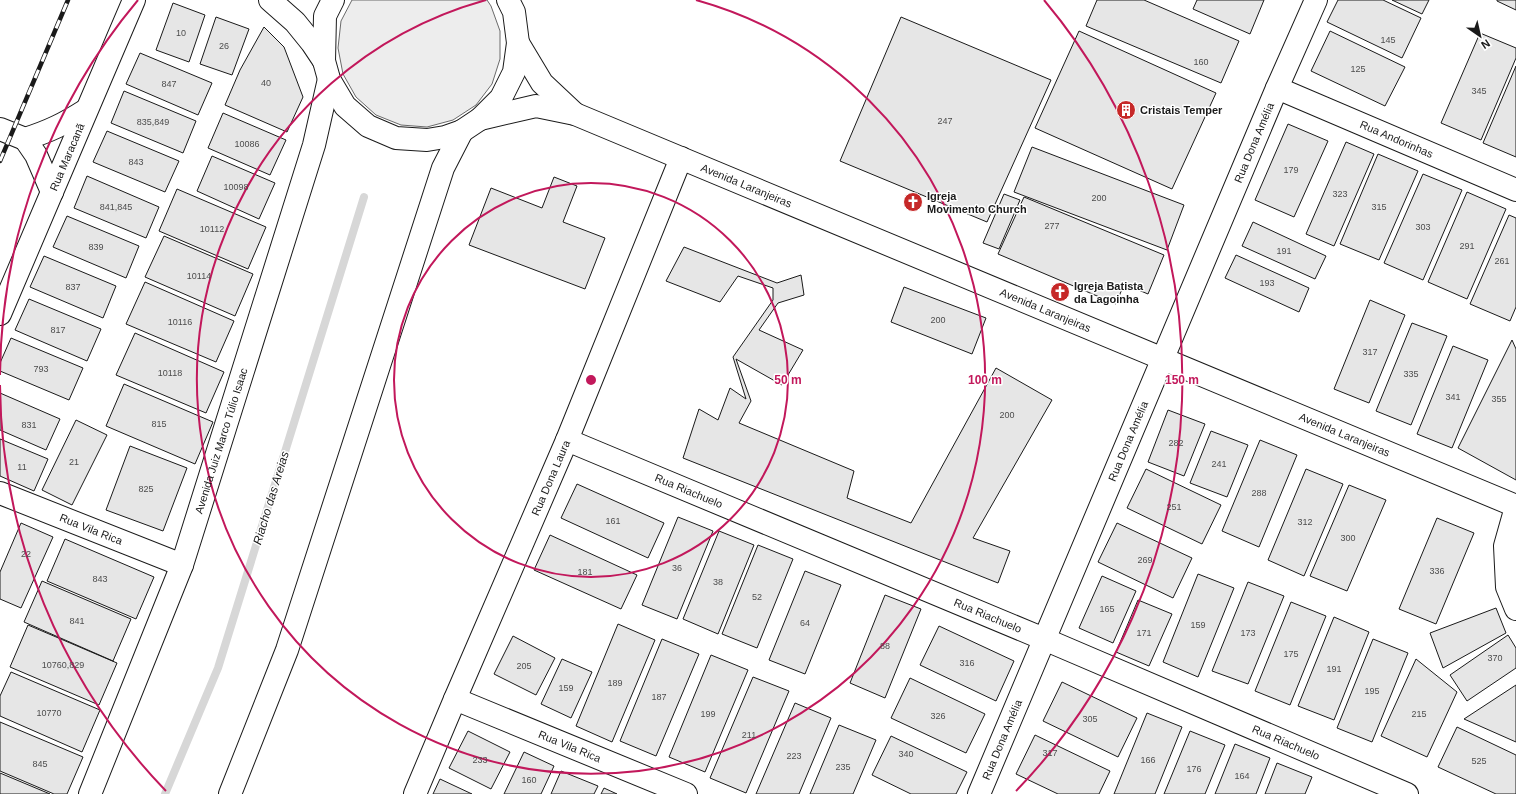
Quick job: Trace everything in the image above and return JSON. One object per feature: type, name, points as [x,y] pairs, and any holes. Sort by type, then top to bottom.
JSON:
[{"type":"street","name":"Rua Maracanã","points":[[0,314],[134,0]]},
{"type":"street","points":[[270,0],[295,22],[312,43],[345,106],[350,111],[368,126],[396,138],[427,140],[445,137],[462,131],[480,119],[501,98],[514,72],[518,43],[512,4]]},
{"type":"street","name":"Avenida Juiz Marco Túlio Isaac","points":[[90,794],[182,565],[314,145],[326,70],[326,16],[333,0]]},
{"type":"street","name":"Rua Dona Amélia","points":[[979,794],[1277,88],[1316,0]]},
{"type":"street","name":"Avenida Laranjeiras","points":[[518,43],[542,83],[575,114]]},
{"type":"street","name":"Rua Andorinhas","points":[[1277,88],[1516,190]]},
{"type":"street","name":"Avenida Laranjeiras","points":[[480,119],[536,106],[575,114],[1516,507]]},
{"type":"street","points":[[0,129],[25,138],[49,131],[86,110]]},
{"type":"street","points":[[230,794],[287,650],[443,168],[462,131]]},
{"type":"street","points":[[25,138],[36,155],[52,192]]},
{"type":"street","name":"Rua Dona Laura","points":[[415,794],[567,440],[681,158]]},
{"type":"street","name":"Rua Riachuelo","points":[[567,440],[1044,639],[1407,794]]},
{"type":"street","name":"Rua Vila Rica","points":[[0,493],[182,565]]},
{"type":"street","points":[[1516,507],[1505,546],[1507,587],[1516,609]]},
{"type":"street","name":"Rua Vila Rica","points":[[455,699],[686,794]]},
{"type":"shaded area","points":[[352,0],[487,0],[491,6],[500,31],[500,59],[492,84],[476,105],[453,120],[427,127],[401,125],[376,115],[356,97],[343,74],[338,48],[341,21]]},
{"type":"building","points":[[1097,0],[1144,0],[1239,41],[1221,83],[1086,26]]},
{"type":"building","points":[[1197,0],[1264,0],[1250,34],[1193,9]]},
{"type":"building","points":[[1338,0],[1383,0],[1421,18],[1402,58],[1327,22]]},
{"type":"building","points":[[1392,0],[1429,0],[1422,14]]},
{"type":"building","points":[[1497,0],[1516,0],[1516,10],[1497,1]]},
{"type":"building","points":[[173,3],[205,15],[189,62],[156,50]]},
{"type":"building","points":[[216,17],[249,29],[232,75],[200,64]]},
{"type":"building","points":[[901,17],[1051,80],[987,222],[840,161]]},
{"type":"building","points":[[264,27],[284,47],[303,97],[287,132],[225,105],[240,70]]},
{"type":"building","name":"Cristais Temper","points":[[1079,31],[1216,93],[1172,189],[1035,128]]},
{"type":"building","points":[[1330,31],[1405,67],[1385,106],[1311,71]]},
{"type":"building","points":[[1480,33],[1516,48],[1516,58],[1481,140],[1441,123]]},
{"type":"building","points":[[140,53],[212,83],[198,115],[126,84]]},
{"type":"building","points":[[1516,66],[1516,157],[1483,143]]},
{"type":"building","points":[[124,91],[196,121],[183,153],[111,123]]},
{"type":"building","points":[[223,113],[286,140],[270,175],[208,148]]},
{"type":"building","points":[[1288,124],[1328,141],[1294,217],[1255,200]]},
{"type":"building","points":[[107,131],[179,161],[165,192],[93,162]]},
{"type":"building","points":[[1346,142],[1374,154],[1334,246],[1306,234]]},
{"type":"building","points":[[1032,147],[1184,205],[1167,250],[1014,192]]},
{"type":"building","points":[[1378,154],[1418,171],[1379,260],[1340,244]]},
{"type":"building","points":[[212,156],[275,183],[259,219],[197,191]]},
{"type":"building","points":[[1423,174],[1462,190],[1423,280],[1384,263]]},
{"type":"building","points":[[87,176],[159,207],[146,238],[74,208]]},
{"type":"building","points":[[554,177],[577,186],[563,222],[605,238],[585,289],[469,245],[491,188],[542,208]]},
{"type":"building","points":[[177,189],[266,227],[248,269],[159,231]]},
{"type":"building","points":[[1467,192],[1506,209],[1467,299],[1428,282]]},
{"type":"building","points":[[1004,194],[1020,200],[999,249],[983,243]]},
{"type":"building","points":[[1024,197],[1164,255],[1148,294],[1124,284],[1116,304],[998,254]]},
{"type":"building","points":[[1509,215],[1516,218],[1516,307],[1510,321],[1470,304]]},
{"type":"building","points":[[67,216],[139,246],[126,278],[53,247]]},
{"type":"building","points":[[1253,222],[1326,256],[1315,279],[1242,246]]},
{"type":"building","points":[[164,236],[253,274],[235,316],[145,277]]},
{"type":"building","points":[[684,247],[777,283],[801,275],[804,295],[778,303],[759,330],[803,350],[782,385],[736,359],[751,401],[739,423],[854,471],[847,498],[911,523],[996,368],[1052,400],[973,538],[1010,551],[998,583],[683,458],[699,409],[718,420],[730,388],[746,399],[733,357],[773,300],[773,288],[738,276],[720,302],[666,281]]},
{"type":"building","points":[[1236,255],[1309,288],[1299,312],[1225,278]]},
{"type":"building","points":[[44,256],[116,286],[103,318],[30,287]]},
{"type":"building","points":[[145,282],[234,321],[216,362],[126,324]]},
{"type":"building","points":[[904,287],[986,318],[972,354],[891,322]]},
{"type":"building","points":[[29,299],[101,329],[87,361],[15,330]]},
{"type":"building","points":[[1370,300],[1405,315],[1369,403],[1334,389]]},
{"type":"building","points":[[1412,323],[1447,336],[1411,425],[1376,411]]},
{"type":"building","points":[[135,333],[224,372],[206,413],[116,375]]},
{"type":"building","points":[[11,338],[83,368],[69,400],[0,371],[0,363]]},
{"type":"building","points":[[1512,340],[1516,349],[1516,480],[1458,448]]},
{"type":"building","points":[[1453,346],[1488,360],[1452,448],[1417,434]]},
{"type":"building","points":[[124,384],[213,422],[195,464],[106,426]]},
{"type":"building","points":[[0,393],[60,419],[46,450],[0,430]]},
{"type":"building","points":[[1168,410],[1205,424],[1184,476],[1148,462]]},
{"type":"building","points":[[76,420],[107,435],[72,505],[42,490]]},
{"type":"building","points":[[1211,431],[1248,445],[1227,497],[1190,483]]},
{"type":"building","points":[[0,439],[48,459],[34,491],[0,476]]},
{"type":"building","points":[[1260,440],[1297,455],[1259,547],[1222,531]]},
{"type":"building","points":[[130,446],[187,468],[163,531],[106,510]]},
{"type":"building","points":[[1146,469],[1221,505],[1202,544],[1127,508]]},
{"type":"building","points":[[1306,469],[1343,484],[1304,576],[1268,560]]},
{"type":"building","points":[[577,484],[664,523],[648,558],[561,518]]},
{"type":"building","points":[[1349,485],[1386,500],[1347,591],[1310,576]]},
{"type":"building","points":[[678,517],[713,531],[677,619],[642,605]]},
{"type":"building","points":[[1437,518],[1474,533],[1436,624],[1399,609]]},
{"type":"building","points":[[21,523],[53,537],[21,608],[0,599],[0,572]]},
{"type":"building","points":[[1117,523],[1192,558],[1173,598],[1098,562]]},
{"type":"building","points":[[719,531],[754,545],[718,634],[683,619]]},
{"type":"building","points":[[550,535],[637,575],[621,609],[534,570]]},
{"type":"building","points":[[65,539],[154,577],[136,619],[47,581]]},
{"type":"building","points":[[758,545],[793,559],[757,648],[722,634]]},
{"type":"building","points":[[805,571],[841,585],[805,674],[769,660]]},
{"type":"building","points":[[1198,574],[1234,588],[1198,677],[1163,662]]},
{"type":"building","points":[[1102,576],[1136,591],[1113,643],[1079,628]]},
{"type":"building","points":[[42,581],[131,619],[113,661],[24,622]]},
{"type":"building","points":[[1248,582],[1284,596],[1248,684],[1212,671]]},
{"type":"building","points":[[885,595],[921,609],[885,698],[850,683]]},
{"type":"building","points":[[1138,600],[1172,614],[1149,666],[1116,652]]},
{"type":"building","points":[[1291,602],[1326,616],[1290,705],[1255,691]]},
{"type":"building","points":[[1496,608],[1506,633],[1443,668],[1430,633]]},
{"type":"building","points":[[1334,617],[1369,632],[1334,720],[1298,706]]},
{"type":"building","points":[[618,624],[655,640],[612,742],[576,726]]},
{"type":"building","points":[[28,625],[117,663],[99,705],[10,667]]},
{"type":"building","points":[[939,626],[1014,661],[996,701],[920,665]]},
{"type":"building","points":[[1508,635],[1516,648],[1516,668],[1467,701],[1450,675]]},
{"type":"building","points":[[513,636],[555,658],[536,695],[494,674]]},
{"type":"building","points":[[662,639],[699,654],[656,756],[620,741]]},
{"type":"building","points":[[1373,639],[1408,653],[1372,742],[1337,728]]},
{"type":"building","points":[[711,655],[748,670],[705,772],[669,757]]},
{"type":"building","points":[[562,659],[592,672],[571,718],[541,704]]},
{"type":"building","points":[[1416,659],[1457,692],[1427,757],[1381,736]]},
{"type":"building","points":[[11,672],[100,710],[82,752],[0,716],[0,696]]},
{"type":"building","points":[[753,677],[789,691],[746,793],[710,778]]},
{"type":"building","points":[[910,678],[985,714],[966,753],[891,718]]},
{"type":"building","points":[[1062,682],[1137,718],[1118,757],[1043,721]]},
{"type":"building","points":[[1516,685],[1516,742],[1464,719]]},
{"type":"building","points":[[795,703],[831,718],[799,794],[756,794]]},
{"type":"building","points":[[1147,713],[1182,727],[1155,794],[1114,794]]},
{"type":"building","points":[[0,722],[83,757],[67,794],[54,794],[0,771]]},
{"type":"building","points":[[839,725],[876,740],[853,794],[810,794]]},
{"type":"building","points":[[1457,727],[1516,755],[1516,794],[1496,794],[1438,767]]},
{"type":"building","points":[[468,731],[510,752],[491,789],[449,768]]},
{"type":"building","points":[[1190,731],[1225,745],[1205,794],[1164,794]]},
{"type":"building","points":[[1035,735],[1110,771],[1099,794],[1058,794],[1016,774]]},
{"type":"building","points":[[891,736],[967,772],[956,794],[911,794],[872,775]]},
{"type":"building","points":[[1235,744],[1270,758],[1256,794],[1215,794]]},
{"type":"building","points":[[524,752],[554,766],[541,794],[504,794]]},
{"type":"building","points":[[1277,763],[1312,777],[1305,794],[1265,794]]},
{"type":"building","points":[[561,771],[598,786],[594,794],[551,794]]},
{"type":"building","points":[[0,773],[50,794],[0,794]]},
{"type":"building","points":[[440,779],[472,794],[433,794]]},
{"type":"building","points":[[604,788],[617,794],[601,794]]},
{"type":"waterway","name":"Riacho das Areias","points":[[165,794],[218,668],[364,197]]},
{"type":"railway","points":[[0,161],[68,0]]},
{"type":"place","name":"Cristais Temper","points":[[1126,110]]},
{"type":"place","name":"Igreja Movimento Church","points":[[913,202]]},
{"type":"place","name":"Igreja Batista da Lagoinha","points":[[1060,292]]}]
